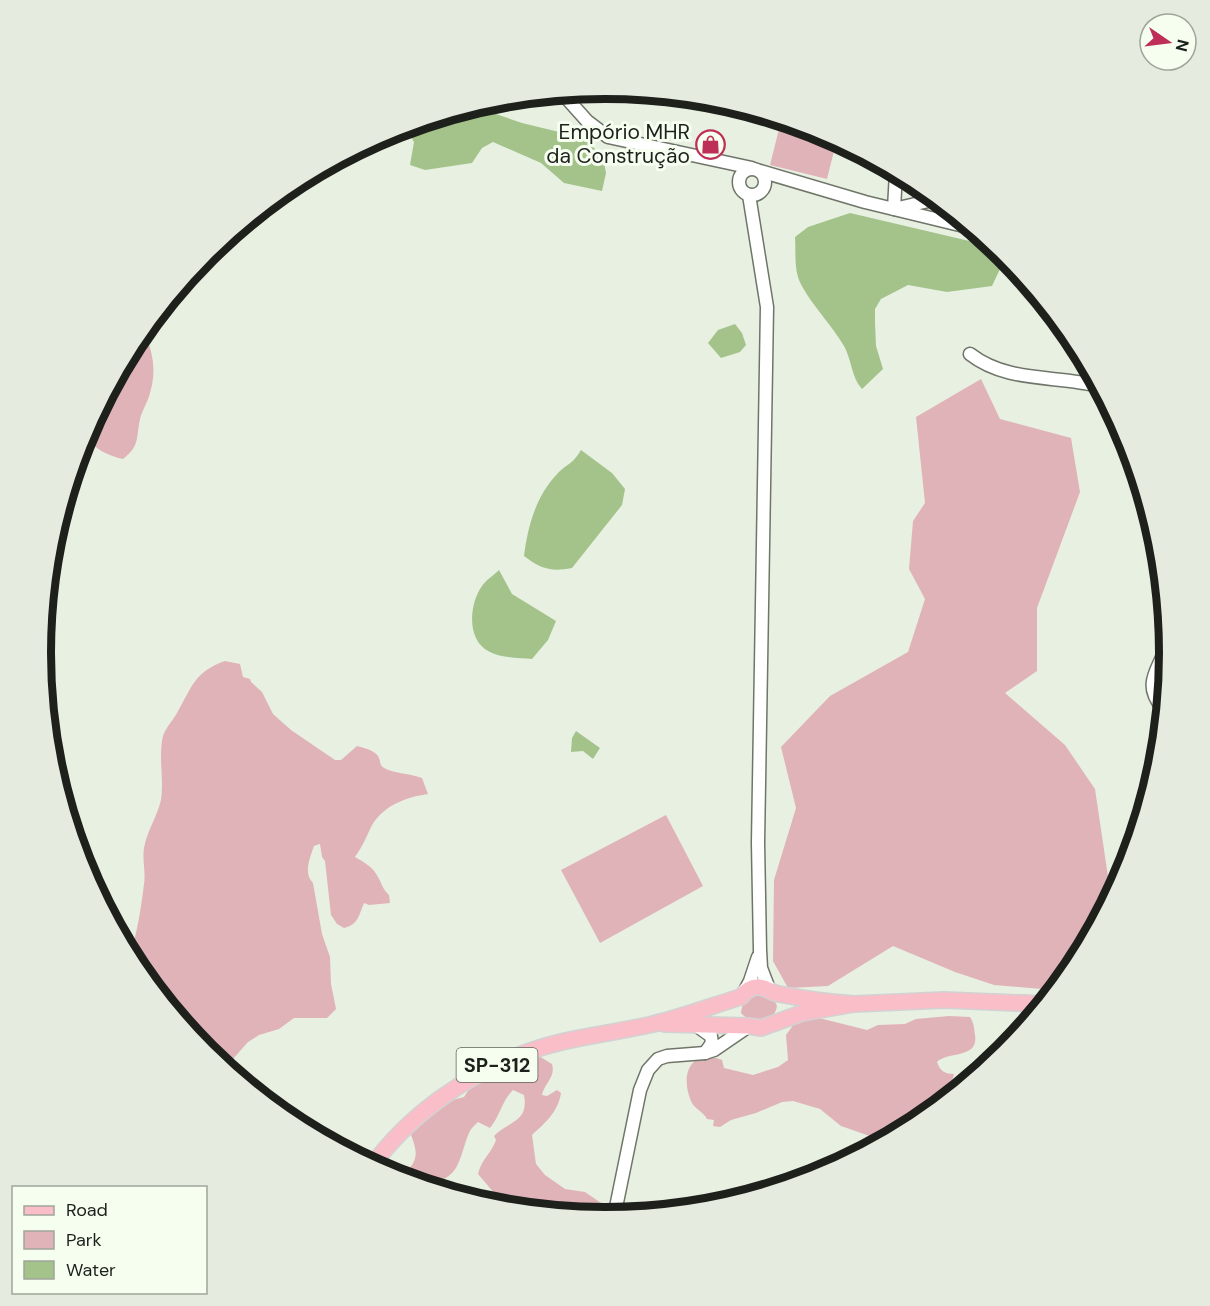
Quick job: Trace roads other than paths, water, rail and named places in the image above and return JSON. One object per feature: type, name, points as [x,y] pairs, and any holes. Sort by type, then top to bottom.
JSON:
[{"type":"main road","name":"SP-312","points":[[379,1158],[403,1130],[433,1104],[502,1063],[526,1052],[553,1044],[652,1024],[741,997],[751,988],[757,987],[809,1000],[854,1004]]},
{"type":"main road","points":[[772,992],[778,999],[779,1012],[772,1023]]},
{"type":"main road","points":[[741,997],[739,1013],[749,1026]]},
{"type":"main road","name":"SP-312","points":[[652,1024],[761,1028],[802,1013],[854,1004],[944,1000],[1034,1004]]},
{"type":"street","points":[[568,100],[587,122],[608,137],[622,142],[729,163],[765,178],[763,188]]},
{"type":"street","points":[[751,171],[782,177],[955,224]]},
{"type":"street","points":[[751,171],[739,181],[740,188],[749,195],[768,318],[758,843],[759,950],[761,968],[772,992]]},
{"type":"street","points":[[749,195],[758,193],[770,181],[782,177]]},
{"type":"street","points":[[894,209],[895,181]]},
{"type":"street","points":[[894,209],[926,202]]},
{"type":"street","points":[[970,354],[982,364],[1008,373],[1089,384]]},
{"type":"street","points":[[1157,700],[1152,693],[1152,681],[1159,665]]},
{"type":"street","points":[[741,997],[753,974],[759,950]]},
{"type":"street","points":[[697,1026],[711,1036],[711,1046],[705,1053]]},
{"type":"street","points":[[616,1207],[640,1090],[648,1070],[658,1059],[667,1056],[705,1053],[719,1048],[749,1026]]},
{"type":"water","points":[[494,111],[496,114],[522,123],[584,138],[603,157],[606,173],[602,191],[564,183],[541,163],[493,142],[482,148],[472,163],[425,170],[410,165],[414,142],[410,135]]},
{"type":"water","points":[[850,213],[977,243],[999,263],[1000,269],[992,286],[947,292],[908,285],[881,299],[875,309],[875,323],[876,346],[883,369],[862,389],[844,346],[814,305],[797,275],[795,237],[808,227]]},
{"type":"water","points":[[735,324],[742,333],[746,345],[740,352],[721,358],[708,343],[718,330]]},
{"type":"water","points":[[581,450],[612,473],[625,489],[622,505],[572,568],[558,570],[546,568],[524,556],[531,522],[550,482],[575,459]]},
{"type":"water","points":[[499,570],[512,594],[556,621],[548,640],[532,659],[505,657],[490,652],[482,647],[473,631],[474,602],[484,584]]},
{"type":"water","points":[[576,731],[600,748],[593,759],[583,751],[571,752],[572,738]]},
{"type":"place","name":"Empório MHR da Construção","points":[[711,144]]}]
